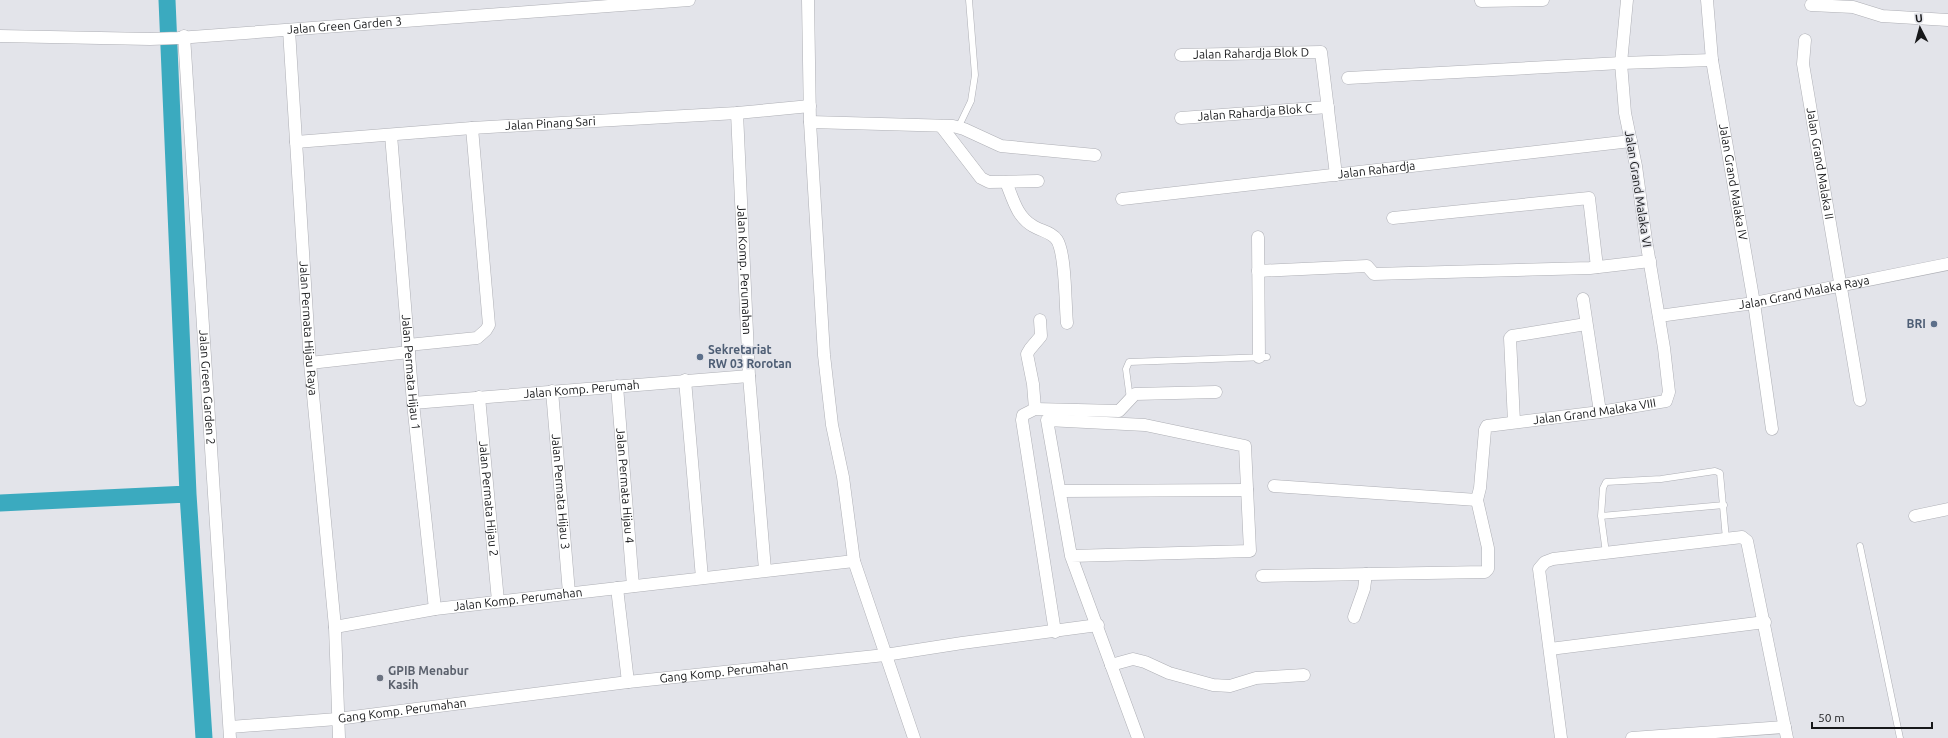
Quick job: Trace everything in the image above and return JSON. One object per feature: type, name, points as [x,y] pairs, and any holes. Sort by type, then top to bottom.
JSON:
[{"type":"street","name":"Jalan Green Garden 3","points":[[0,36],[150,39],[689,0]]},
{"type":"street","points":[[808,0],[808,106],[824,355],[832,425],[843,477],[854,560],[884,655],[914,738]]},
{"type":"street","points":[[1481,1],[1543,0]]},
{"type":"street","name":"Jalan Grand Malaka VI","points":[[1627,0],[1621,63],[1625,113],[1659,316],[1669,392]]},
{"type":"street","name":"Jalan Grand Malaka IV","points":[[1706,0],[1712,60],[1754,303],[1772,429]]},
{"type":"street","points":[[1811,5],[1853,7],[1882,16],[1948,20]]},
{"type":"street","name":"Jalan Permata Hijau Raya","points":[[289,30],[310,363],[335,627]]},
{"type":"street","name":"Jalan Green Garden 2","points":[[181,37],[230,732]]},
{"type":"street","name":"Jalan Grand Malaka II","points":[[1805,40],[1803,64],[1860,400]]},
{"type":"street","name":"Jalan Rahardja Blok D","points":[[1181,55],[1321,52],[1328,107]]},
{"type":"street","points":[[1348,78],[1621,63],[1712,60]]},
{"type":"street","name":"Jalan Pinang Sari","points":[[296,142],[472,128],[737,113],[808,106]]},
{"type":"street","points":[[1328,107],[1336,175]]},
{"type":"street","name":"Jalan Rahardja Blok C","points":[[1181,118],[1328,107]]},
{"type":"street","name":"Jalan Komp. Perumahan","points":[[737,113],[749,376],[765,570]]},
{"type":"street","points":[[810,122],[942,126],[958,128],[1001,146],[1095,155]]},
{"type":"street","points":[[942,126],[981,178],[988,182],[1038,181]]},
{"type":"street","points":[[310,363],[477,338],[486,330],[489,325],[472,128]]},
{"type":"street","name":"Jalan Permata Hijau 1","points":[[391,135],[413,402],[435,609]]},
{"type":"street","name":"Jalan Rahardja","points":[[1122,200],[1631,142]]},
{"type":"street","points":[[1006,182],[1022,218],[1034,227],[1054,237],[1060,245],[1067,323]]},
{"type":"street","points":[[1393,218],[1589,198],[1597,267]]},
{"type":"street","points":[[1258,237],[1258,271],[1263,357]]},
{"type":"street","points":[[1258,271],[1367,266],[1374,274],[1597,267],[1650,260]]},
{"type":"street","name":"Jalan Grand Malaka Raya","points":[[1659,316],[1754,303],[1840,287],[1948,264]]},
{"type":"street","points":[[1583,298],[1600,412]]},
{"type":"street","points":[[1035,409],[1033,384],[1027,354],[1041,336],[1040,320]]},
{"type":"street","points":[[1514,422],[1510,338],[1512,336],[1586,324]]},
{"type":"street","name":"Jalan Komp. Perumah","points":[[413,402],[749,376]]},
{"type":"street","points":[[684,380],[702,578]]},
{"type":"street","name":"Jalan Permata Hijau 4","points":[[617,386],[634,586]]},
{"type":"street","name":"Jalan Permata Hijau 3","points":[[552,391],[569,593]]},
{"type":"street","points":[[1055,632],[1022,420],[1025,413],[1035,409],[1119,411],[1134,395],[1138,394],[1216,392]]},
{"type":"street","name":"Jalan Grand Malaka VIII","points":[[1477,500],[1480,488],[1485,427],[1514,422],[1600,412],[1662,402],[1666,401],[1669,392]]},
{"type":"street","name":"Jalan Permata Hijau 2","points":[[479,397],[498,601]]},
{"type":"street","points":[[1071,556],[1250,551],[1246,448],[1244,444],[1145,425],[1048,419],[1047,422],[1061,491],[1071,556],[1138,738]]},
{"type":"street","points":[[1262,576],[1485,572],[1488,569],[1488,548],[1477,500],[1274,486]]},
{"type":"street","points":[[1061,491],[1247,490]]},
{"type":"street","points":[[1915,516],[1948,509]]},
{"type":"street","points":[[1561,738],[1539,569],[1545,562],[1606,553],[1742,537],[1747,541],[1765,622],[1786,732],[1632,738]]},
{"type":"street","name":"Jalan Komp. Perumahan","points":[[335,627],[435,609],[854,560]]},
{"type":"street","points":[[1354,617],[1364,589],[1366,574]]},
{"type":"street","points":[[617,588],[628,682]]},
{"type":"street","points":[[1550,650],[1765,622]]},
{"type":"street","name":"Gang Komp. Perumahan","points":[[230,732],[628,682],[884,655],[962,643],[1098,626]]},
{"type":"street","points":[[335,627],[337,718],[339,738]]},
{"type":"street","points":[[1111,665],[1133,659],[1145,662],[1169,673],[1212,685],[1230,686],[1256,678],[1304,675]]},
{"type":"lane","points":[[958,128],[972,101],[975,75],[969,0]]},
{"type":"lane","points":[[1130,399],[1126,369],[1129,362],[1263,357]]},
{"type":"lane","points":[[1606,553],[1601,516],[1603,488],[1606,482],[1660,479],[1715,471],[1720,473],[1726,539]]},
{"type":"lane","points":[[1601,516],[1724,505]]},
{"type":"lane","points":[[1860,546],[1900,738]]},
{"type":"waterway","points":[[0,503],[188,494],[167,0]]},
{"type":"waterway","points":[[188,494],[204,738]]},
{"type":"place","name":"BRI","points":[[1934,324]]},
{"type":"place","name":"Sekretariat RW 03 Rorotan","points":[[700,357]]},
{"type":"place","name":"GPIB Menabur Kasih","points":[[380,678]]}]
